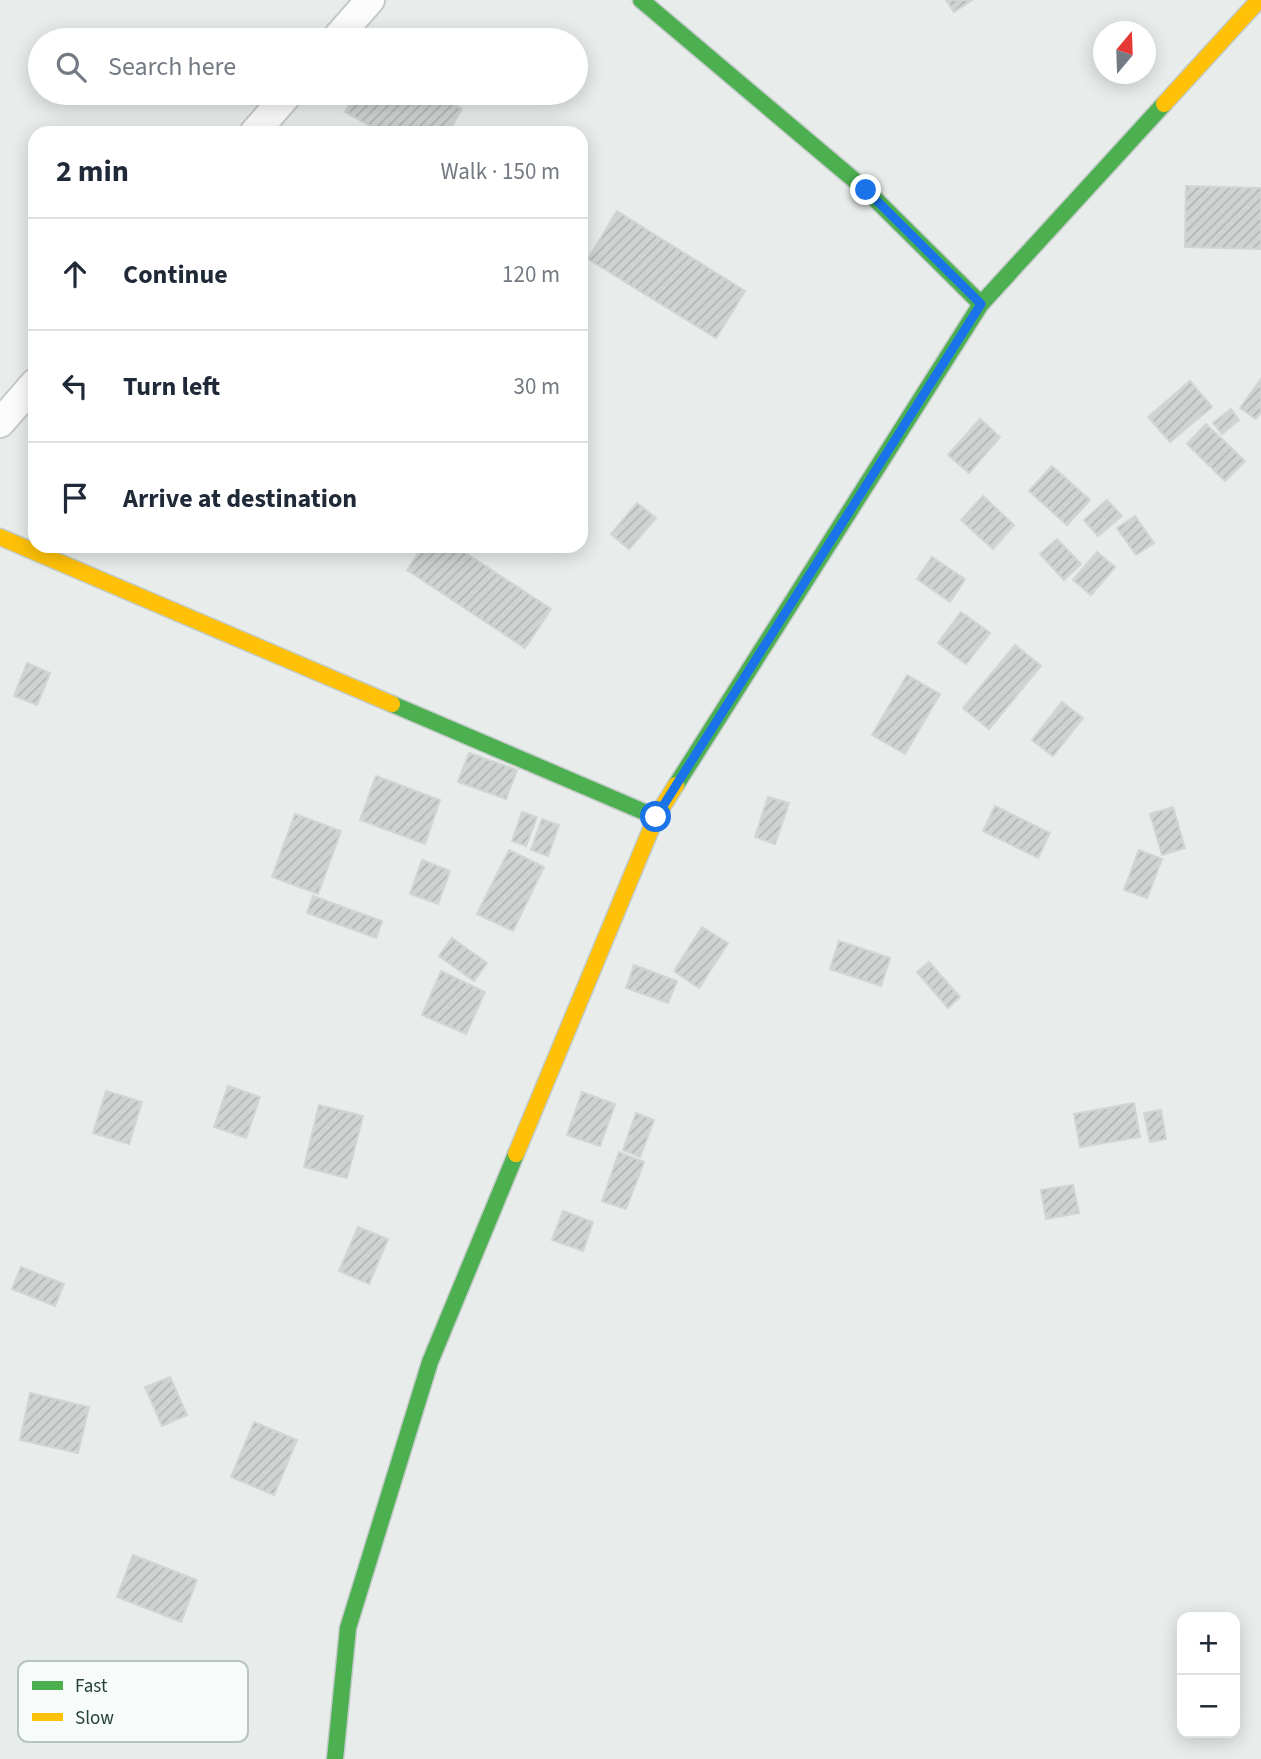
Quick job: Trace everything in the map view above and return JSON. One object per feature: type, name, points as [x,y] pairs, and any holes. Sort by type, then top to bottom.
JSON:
[{"type":"street","points":[[346,28],[370,0]]},
{"type":"street","points":[[641,0],[866,190],[981,304]]},
{"type":"street","points":[[335,1759],[348,1628],[430,1362],[656,817],[981,304],[1259,0]]},
{"type":"street","points":[[260,126],[278,105]]},
{"type":"street","points":[[0,424],[28,391]]},
{"type":"street","points":[[0,537],[28,549]]},
{"type":"street","points":[[37,553],[656,817]]},
{"type":"building","points":[[946,0],[972,0],[954,12]]},
{"type":"building","points":[[349,105],[455,105],[462,109],[452,126],[370,126],[345,112]]},
{"type":"building","points":[[1186,186],[1261,188],[1261,249],[1185,247]]},
{"type":"building","points":[[617,211],[745,291],[716,338],[588,259]]},
{"type":"building","points":[[1261,379],[1261,412],[1256,419],[1240,408]]},
{"type":"building","points":[[1190,381],[1212,407],[1170,442],[1148,417]]},
{"type":"building","points":[[1231,409],[1239,420],[1222,434],[1213,423]]},
{"type":"building","points":[[980,419],[1000,437],[969,473],[948,455]]},
{"type":"building","points":[[1206,424],[1245,461],[1225,481],[1187,444]]},
{"type":"building","points":[[1052,466],[1090,500],[1067,525],[1029,491]]},
{"type":"building","points":[[983,496],[1014,525],[993,549],[961,520]]},
{"type":"building","points":[[1107,500],[1122,516],[1098,536],[1084,520]]},
{"type":"building","points":[[637,503],[656,518],[629,549],[611,534]]},
{"type":"building","points":[[1135,516],[1154,543],[1136,555],[1117,528]]},
{"type":"building","points":[[1057,539],[1081,564],[1064,580],[1040,554]]},
{"type":"building","points":[[1097,552],[1115,567],[1091,595],[1073,580]]},
{"type":"building","points":[[418,553],[466,553],[551,609],[525,648],[407,570]]},
{"type":"building","points":[[932,557],[965,579],[950,602],[917,579]]},
{"type":"building","points":[[961,612],[990,633],[966,664],[938,643]]},
{"type":"building","points":[[1015,645],[1041,666],[989,729],[963,708]]},
{"type":"building","points":[[27,663],[50,673],[37,705],[14,696]]},
{"type":"building","points":[[907,675],[940,694],[905,754],[872,735]]},
{"type":"building","points":[[1062,702],[1083,718],[1053,756],[1032,740]]},
{"type":"building","points":[[469,753],[517,770],[506,799],[458,782]]},
{"type":"building","points":[[376,776],[440,800],[425,844],[360,820]]},
{"type":"building","points":[[768,797],[789,803],[775,844],[755,837]]},
{"type":"building","points":[[995,806],[1050,833],[1038,858],[983,831]]},
{"type":"building","points":[[1173,807],[1185,848],[1162,855],[1150,814]]},
{"type":"building","points":[[522,812],[537,817],[526,846],[512,841]]},
{"type":"building","points":[[295,814],[341,831],[318,894],[272,877]]},
{"type":"building","points":[[542,819],[559,825],[548,856],[531,850]]},
{"type":"building","points":[[509,850],[544,867],[513,931],[477,914]]},
{"type":"building","points":[[1139,850],[1162,859],[1147,898],[1124,890]]},
{"type":"building","points":[[422,860],[450,871],[438,904],[410,894]]},
{"type":"building","points":[[313,896],[382,921],[376,938],[307,913]]},
{"type":"building","points":[[702,927],[728,943],[699,988],[674,971]]},
{"type":"building","points":[[452,938],[487,963],[474,981],[439,956]]},
{"type":"building","points":[[839,941],[890,958],[881,986],[830,969]]},
{"type":"building","points":[[929,962],[960,997],[948,1008],[917,972]]},
{"type":"building","points":[[634,965],[677,981],[668,1003],[626,988]]},
{"type":"building","points":[[441,971],[485,992],[466,1034],[422,1015]]},
{"type":"building","points":[[228,1086],[260,1097],[246,1138],[214,1127]]},
{"type":"building","points":[[106,1091],[142,1102],[129,1144],[93,1133]]},
{"type":"building","points":[[582,1092],[615,1104],[600,1146],[567,1135]]},
{"type":"building","points":[[1134,1103],[1140,1137],[1080,1147],[1074,1114]]},
{"type":"building","points":[[319,1105],[363,1116],[347,1178],[304,1167]]},
{"type":"building","points":[[1161,1110],[1166,1139],[1150,1142],[1144,1113]]},
{"type":"building","points":[[636,1113],[654,1120],[640,1157],[623,1150]]},
{"type":"building","points":[[619,1152],[644,1162],[626,1209],[602,1201]]},
{"type":"building","points":[[1073,1185],[1079,1213],[1046,1219],[1041,1190]]},
{"type":"building","points":[[563,1211],[593,1222],[583,1251],[552,1240]]},
{"type":"building","points":[[358,1227],[388,1239],[369,1284],[339,1271]]},
{"type":"building","points":[[21,1267],[64,1284],[55,1306],[12,1289]]},
{"type":"building","points":[[170,1377],[187,1415],[162,1426],[145,1387]]},
{"type":"building","points":[[30,1393],[89,1407],[78,1453],[20,1440]]},
{"type":"building","points":[[254,1422],[297,1440],[274,1495],[231,1477]]},
{"type":"building","points":[[133,1555],[197,1580],[181,1622],[117,1597]]},
{"type":"traffic: fast","points":[[641,0],[866,190],[981,304]]},
{"type":"traffic: fast","points":[[676,785],[981,304],[1164,104]]},
{"type":"traffic: fast","points":[[392,704],[656,817]]},
{"type":"traffic: fast","points":[[335,1759],[348,1628],[430,1362],[516,1154]]},
{"type":"traffic: slow","points":[[1164,104],[1259,0]]},
{"type":"traffic: slow","points":[[0,537],[28,549]]},
{"type":"traffic: slow","points":[[38,553],[392,704]]},
{"type":"traffic: slow","points":[[516,1154],[656,817],[676,785]]},
{"type":"route","points":[[656,817],[981,304],[866,190]]}]
